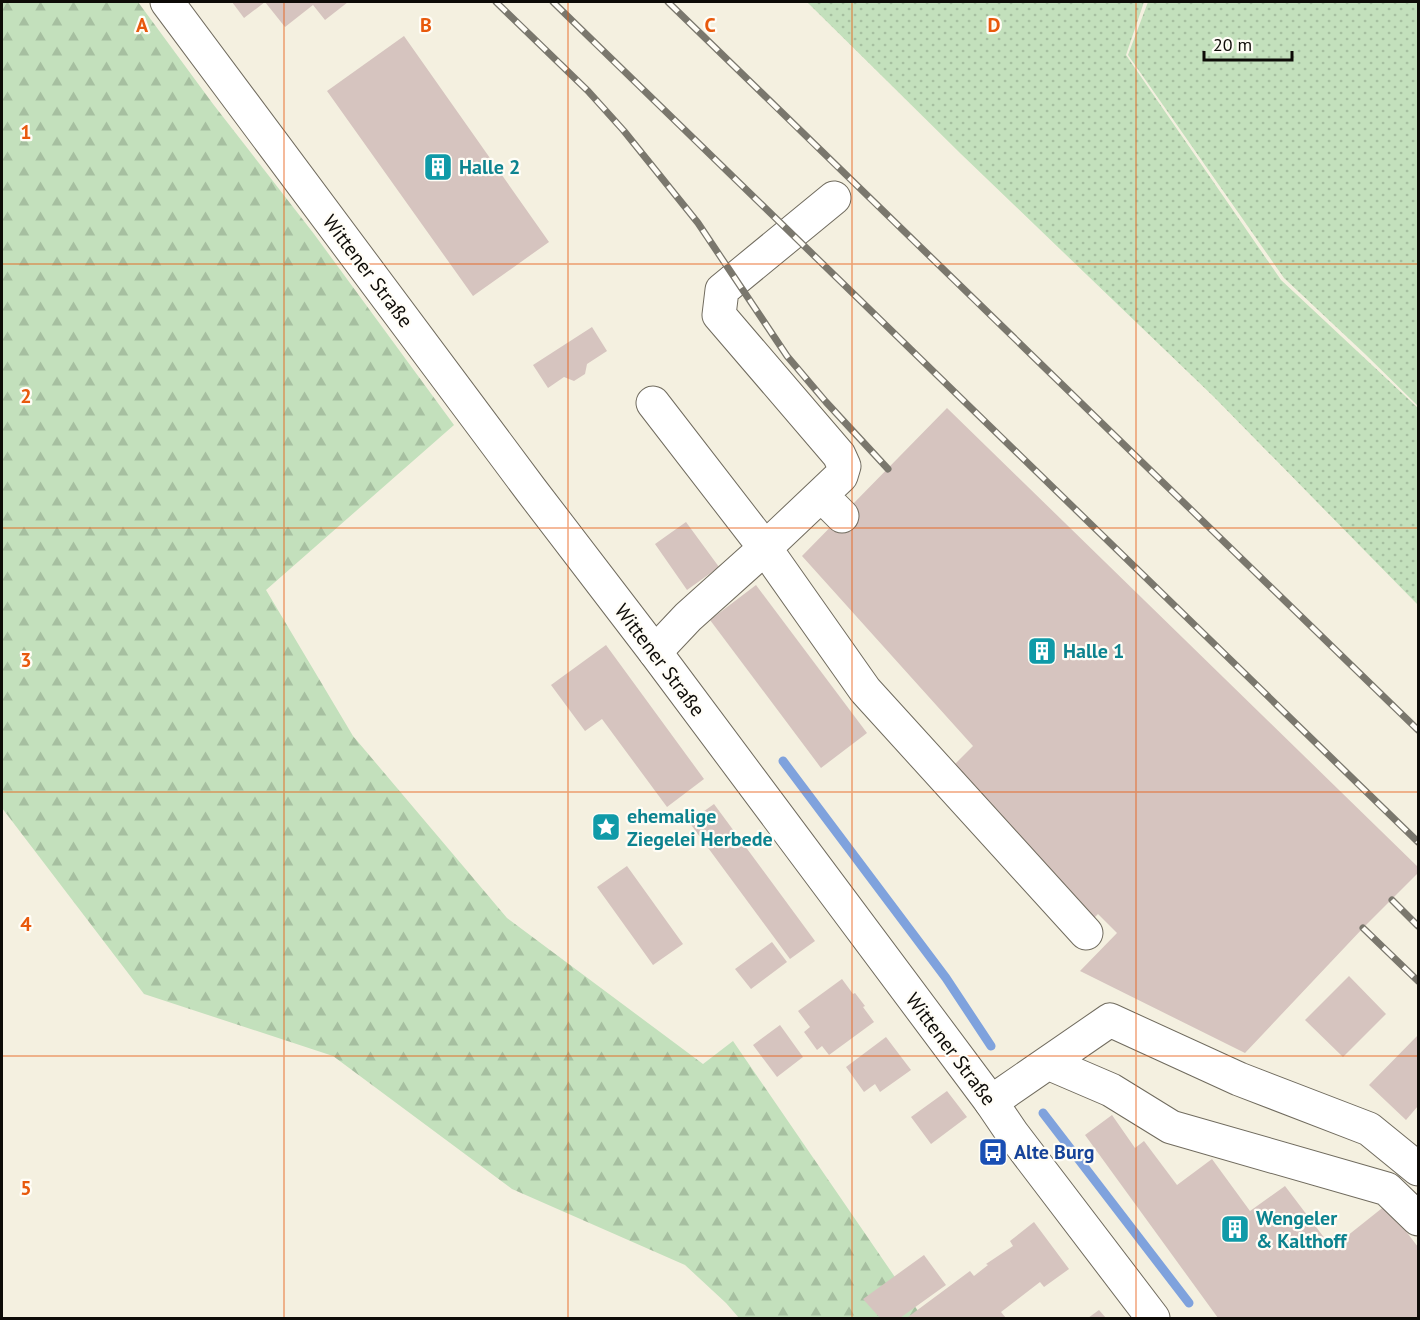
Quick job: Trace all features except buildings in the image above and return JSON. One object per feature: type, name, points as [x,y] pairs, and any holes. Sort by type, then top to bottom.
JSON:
[{"type":"main road","name":"Wittener Straße","points":[[167,2],[531,490],[655,652],[1012,1133],[1153,1318]]},
{"type":"main road","points":[[655,652],[688,617],[765,548],[832,505],[844,466],[839,455],[719,315],[722,290],[834,198]]},
{"type":"main road","points":[[653,403],[765,548],[865,690],[1086,933]]},
{"type":"main road","points":[[991,1102],[1110,1020],[1239,1079],[1369,1129],[1419,1169]]},
{"type":"main road","points":[[1047,1063],[1111,1090],[1171,1127],[1387,1190],[1419,1219]]},
{"type":"green space","points":[[2,2],[138,2],[213,104],[314,234],[454,425],[266,590],[353,736],[507,918],[703,1064],[733,1041],[923,1318],[739,1318],[685,1265],[512,1189],[333,1056],[144,994],[2,808]]},
{"type":"green space","points":[[807,2],[1144,2],[1126,55],[1281,280],[1418,408],[1418,605],[1214,397],[961,154]]},
{"type":"green space","points":[[1148,2],[1418,2],[1418,406],[1284,278],[1128,55]]},
{"type":"waterway","points":[[783,761],[946,978],[991,1046]]},
{"type":"waterway","points":[[1043,1113],[1189,1303]]},
{"type":"railway","points":[[496,2],[588,91],[624,131],[698,223],[787,356],[888,469]]},
{"type":"railway","points":[[553,2],[1418,842]]},
{"type":"railway","points":[[668,2],[1418,730]]},
{"type":"railway","points":[[1392,900],[1418,926]]},
{"type":"railway","points":[[1363,928],[1418,981]]},
{"type":"place","name":"Halle 2","points":[[438,167]]},
{"type":"place","name":"Halle 1","points":[[1042,651]]},
{"type":"place","name":"ehemalige Ziegelei Herbede","points":[[606,827]]},
{"type":"place","name":"Alte Burg","points":[[993,1152]]},
{"type":"place","name":"Wengeler & Kalthoff","points":[[1235,1229]]}]
